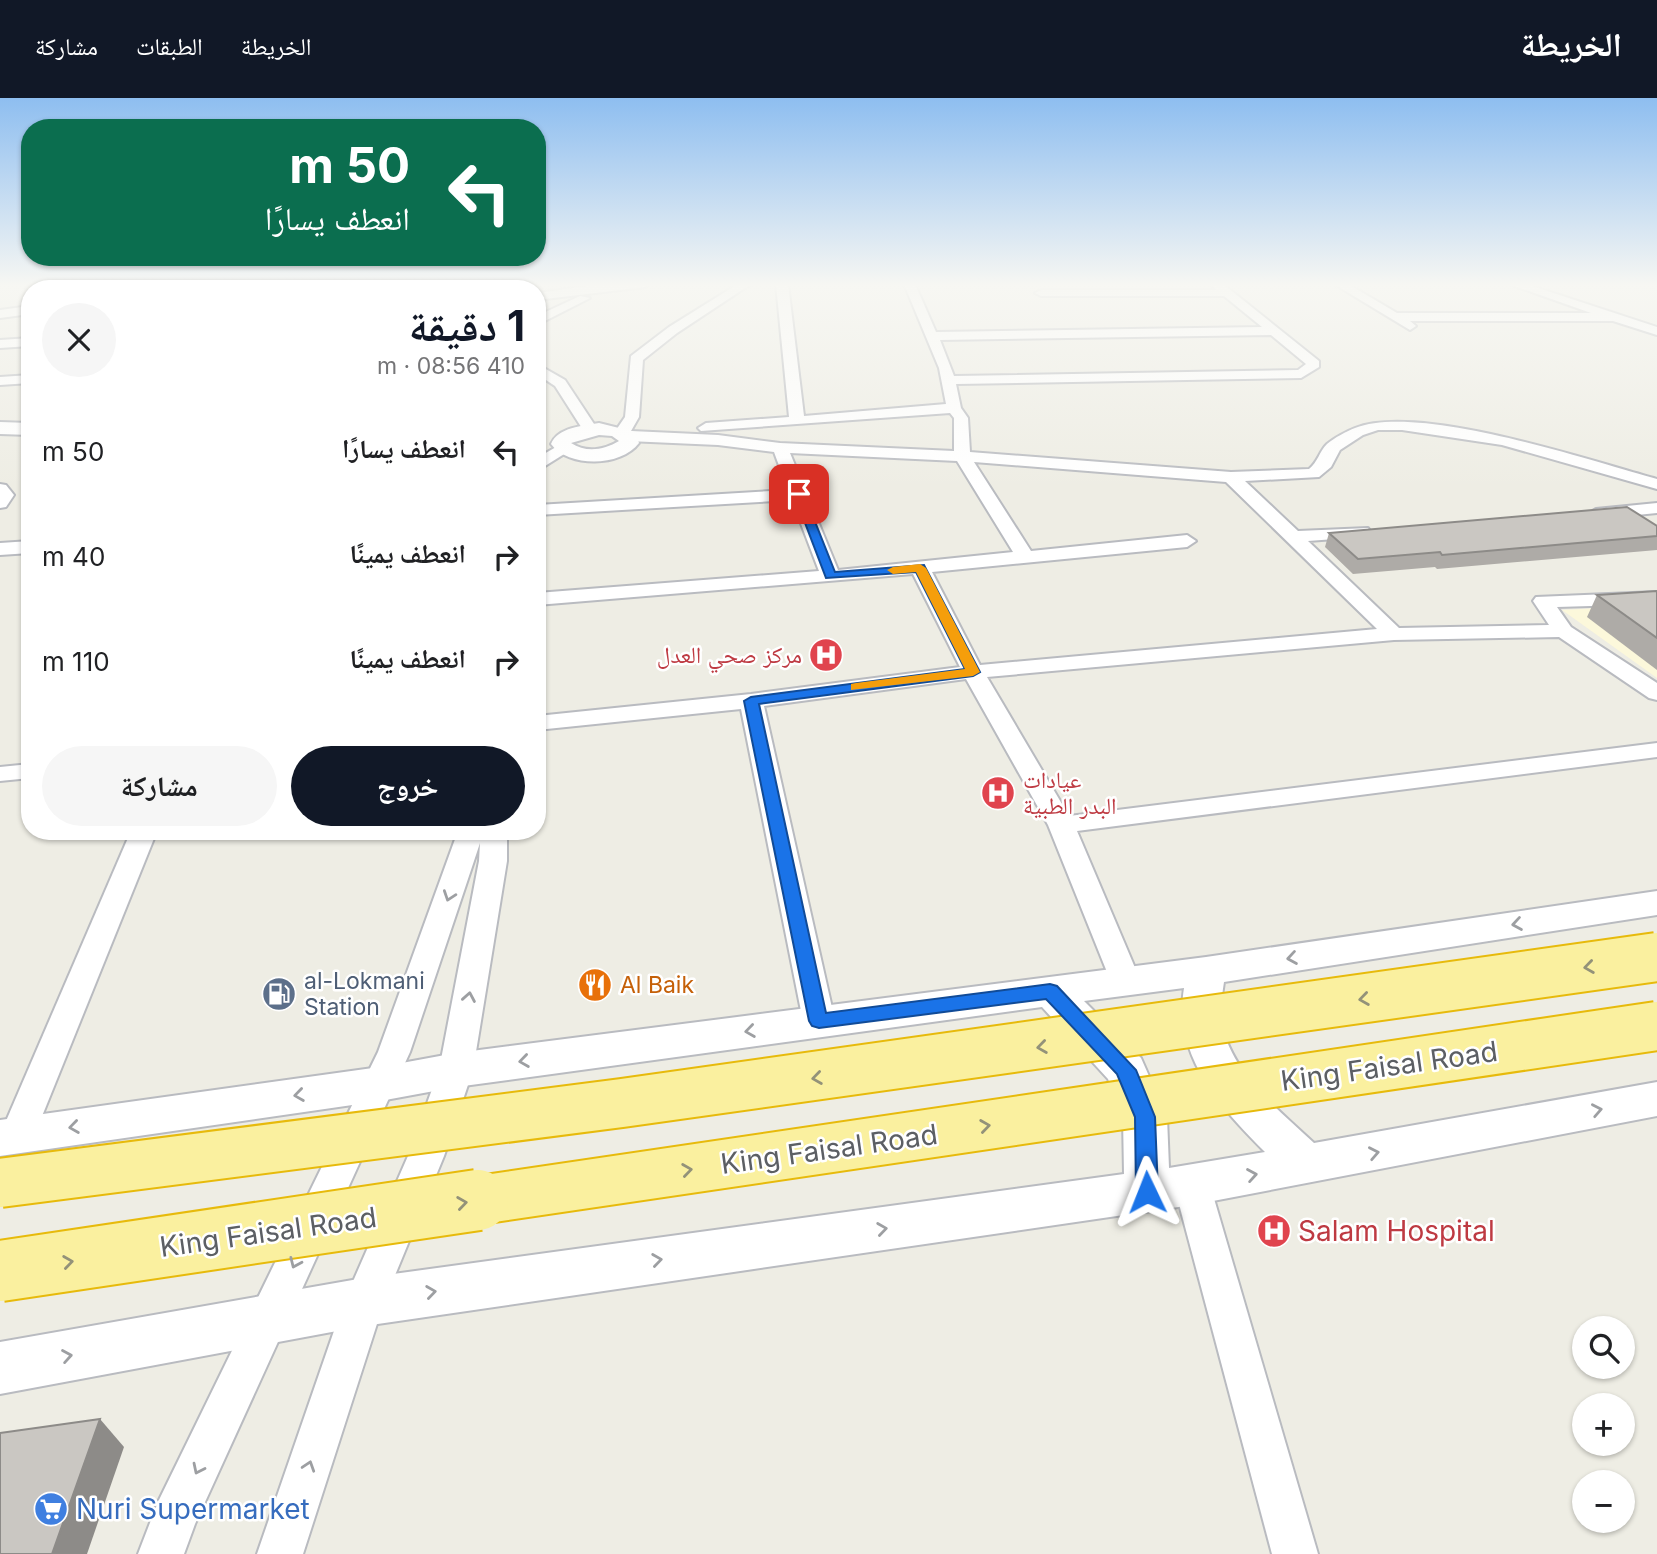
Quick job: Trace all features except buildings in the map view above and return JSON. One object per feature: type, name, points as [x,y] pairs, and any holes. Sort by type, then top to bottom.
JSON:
[{"type":"highway","points":[[0,1183],[406,1134],[1657,957]]},
{"type":"highway","name":"King Faisal Road","points":[[0,1271],[1657,1026]]},
{"type":"street","points":[[623,440],[632,417],[636,359],[645,352]]},
{"type":"street","points":[[790,352],[797,419]]},
{"type":"street","points":[[939,352],[950,380],[954,408],[961,418],[962,456],[1024,555]]},
{"type":"street","points":[[950,380],[1301,373],[1314,364],[1299,352]]},
{"type":"street","points":[[546,374],[560,383],[590,430]]},
{"type":"street","points":[[0,382],[21,380]]},
{"type":"street","points":[[554,442],[587,454],[623,440],[797,419],[954,408]]},
{"type":"street","points":[[0,418],[21,418]]},
{"type":"street","points":[[554,442],[590,430],[623,440],[962,456],[1231,477],[1313,474],[1325,464],[1333,447],[1359,432],[1376,426],[1402,425],[1503,441],[1657,484]]},
{"type":"street","points":[[0,428],[21,429]]},
{"type":"street","points":[[780,447],[831,576]]},
{"type":"street","points":[[1231,477],[1394,634]]},
{"type":"street","points":[[0,489],[5,495],[0,503]]},
{"type":"street","points":[[546,509],[799,494]]},
{"type":"street","points":[[1576,515],[1657,508]]},
{"type":"street","points":[[1294,537],[1375,531]]},
{"type":"street","points":[[546,598],[831,576],[1187,541]]},
{"type":"street","points":[[0,549],[21,548]]},
{"type":"street","points":[[920,568],[973,672],[1061,825],[1126,982]]},
{"type":"street","points":[[1657,598],[1543,601],[1564,631],[1657,693]]},
{"type":"street","points":[[546,722],[751,701],[973,672],[1394,634],[1564,631]]},
{"type":"street","points":[[751,701],[819,1021]]},
{"type":"street","points":[[1061,825],[1657,750]]},
{"type":"street","points":[[0,774],[21,772]]},
{"type":"street","points":[[8,1137],[140,840]]},
{"type":"street","points":[[161,1554],[174,1517],[394,1052],[468,840]]},
{"type":"street","points":[[280,1554],[364,1301],[426,1156],[456,1070],[493,861],[494,840]]},
{"type":"street","points":[[8,1137],[380,1084],[456,1070],[1206,971],[1657,903]]},
{"type":"street","points":[[1206,971],[1201,1023],[1216,1064],[1245,1103],[1307,1165]]},
{"type":"street","points":[[1050,991],[1126,1070],[1145,1117],[1147,1192]]},
{"type":"street","points":[[0,1367],[269,1321],[364,1301],[1192,1185],[1657,1099]]},
{"type":"street","points":[[1192,1185],[1295,1554]]},
{"type":"shaded area","points":[[1657,605],[1657,678],[1562,610]]},
{"type":"slow traffic","points":[[856,687],[973,672],[920,568],[893,570]]},
{"type":"place","name":"مركز صحي العدل","points":[[826,655]]},
{"type":"place","name":"عيادات البدر الطبية","points":[[998,793]]},
{"type":"place","name":"Al Baik","points":[[595,985]]},
{"type":"place","name":"al-Lokmani Station","points":[[279,994]]},
{"type":"place","name":"Salam Hospital","points":[[1274,1231]]},
{"type":"place","name":"Nuri Supermarket","points":[[51,1509]]},
{"type":"route","points":[[799,494],[831,576],[920,568],[973,672],[751,701],[819,1021],[1050,991],[1126,1070],[1145,1117],[1147,1192]]}]
